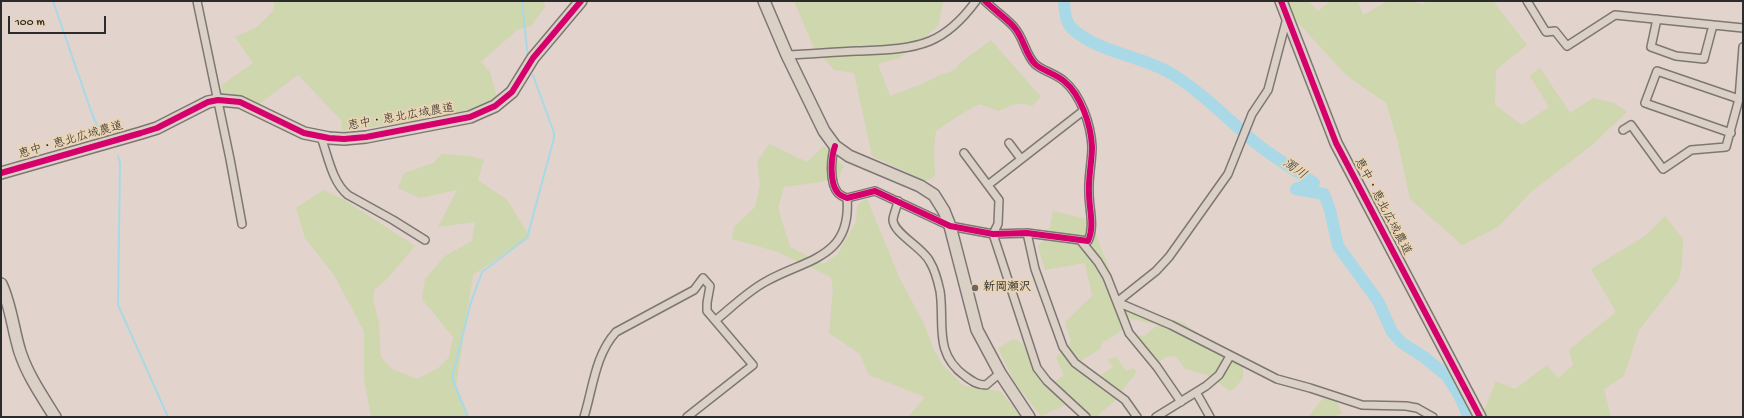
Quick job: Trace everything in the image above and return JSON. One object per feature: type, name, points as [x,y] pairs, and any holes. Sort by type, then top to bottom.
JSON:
[{"type":"street","points":[[197,1],[242,224]]},
{"type":"street","name":"恵中・恵北広域農道","points":[[1,173],[157,128],[208,102],[218,100],[240,102],[295,129],[321,137],[344,139],[457,120],[483,112],[495,106],[512,92],[534,58],[581,1]]},
{"type":"street","points":[[764,1],[787,55],[824,131],[835,146],[849,156],[920,186],[934,196],[944,211],[950,226],[976,330],[1000,374],[1029,417]]},
{"type":"street","points":[[787,55],[883,50],[917,45],[932,40],[947,31],[968,12],[976,1]]},
{"type":"street","points":[[835,146],[831,157],[835,188],[839,194],[847,198],[875,191],[950,226],[993,234],[1027,233],[1088,241],[1090,237],[1092,220],[1089,193],[1092,148],[1083,111],[1076,96],[1065,82],[1051,72],[1036,65],[1014,28],[984,1]]},
{"type":"street","name":"恵中・恵北広域農道","points":[[1281,1],[1322,112],[1336,143],[1480,417]]},
{"type":"street","points":[[1526,1],[1546,32],[1555,31],[1567,46],[1615,15],[1743,28]]},
{"type":"street","points":[[1117,302],[1156,271],[1169,257],[1228,174],[1252,114],[1268,90],[1288,18]]},
{"type":"street","points":[[1657,19],[1651,47],[1676,56],[1704,58],[1713,25]]},
{"type":"street","points":[[1623,130],[1631,125],[1663,169],[1691,150],[1726,147],[1739,99],[1743,47]]},
{"type":"street","points":[[1731,133],[1645,103],[1657,71],[1739,99]]},
{"type":"street","points":[[988,184],[1083,111]]},
{"type":"street","points":[[321,137],[338,184],[343,191],[425,240]]},
{"type":"street","points":[[1009,143],[1021,159]]},
{"type":"street","points":[[964,153],[1000,200],[998,224],[993,234],[1037,368],[1046,381],[1086,417]]},
{"type":"street","points":[[716,320],[740,299],[763,283],[793,268],[812,261],[832,248],[839,240],[846,223],[847,198]]},
{"type":"street","points":[[898,201],[893,219],[894,225],[906,238],[911,240],[923,252],[930,262],[936,277],[940,292],[941,333],[947,357],[960,373],[978,385],[986,385],[1000,374]]},
{"type":"street","points":[[1027,233],[1035,269],[1063,347],[1075,363],[1125,400],[1137,417]]},
{"type":"street","points":[[1081,241],[1098,262],[1107,277],[1129,332],[1157,367],[1181,402]]},
{"type":"street","points":[[584,417],[602,352],[608,340],[616,332],[694,290],[703,278],[710,286],[707,311],[753,365],[687,417]]},
{"type":"street","points":[[1,284],[22,359],[30,377],[55,417]]},
{"type":"street","points":[[1117,302],[1209,343],[1230,356],[1277,380],[1310,388],[1362,404],[1417,408],[1434,417]]},
{"type":"street","points":[[1156,417],[1196,392],[1219,375],[1230,356]]},
{"type":"street","points":[[1196,392],[1210,417]]},
{"type":"green space","points":[[274,1],[542,1],[546,6],[531,26],[517,30],[481,62],[490,72],[497,97],[460,115],[342,131],[341,120],[298,75],[259,104],[248,103],[221,93],[222,85],[253,63],[235,37],[257,27],[274,10]]},
{"type":"green space","points":[[794,1],[943,2],[938,26],[900,58],[878,64],[890,96],[955,70],[960,63],[991,40],[1041,97],[1032,106],[1015,104],[999,111],[979,104],[936,131],[934,151],[935,176],[926,181],[872,156],[854,73],[834,70],[813,46]]},
{"type":"green space","points":[[1285,1],[1308,1],[1318,11],[1330,1],[1358,1],[1363,15],[1388,1],[1408,1],[1423,4],[1429,1],[1493,1],[1527,45],[1496,70],[1495,105],[1522,125],[1549,107],[1530,76],[1540,68],[1570,113],[1593,98],[1614,103],[1627,112],[1592,145],[1531,192],[1498,227],[1462,245],[1410,199],[1397,138],[1386,103],[1347,76],[1293,17]]},
{"type":"green space","points":[[769,144],[807,162],[824,146],[844,166],[839,177],[820,182],[784,187],[778,208],[790,247],[823,264],[837,255],[856,222],[857,205],[867,199],[900,279],[924,324],[934,350],[943,365],[964,386],[1000,391],[1021,417],[908,417],[925,397],[869,375],[860,354],[829,333],[833,289],[831,277],[775,251],[732,239],[734,227],[755,207],[760,185],[757,162]]},
{"type":"green space","points":[[442,154],[471,156],[484,160],[478,180],[507,200],[530,237],[473,275],[456,385],[469,417],[371,417],[364,378],[364,331],[334,275],[305,238],[296,208],[323,190],[343,199],[415,246],[387,279],[375,289],[373,299],[379,323],[381,357],[392,369],[417,379],[438,368],[449,357],[453,337],[422,299],[425,279],[445,256],[472,241],[475,222],[438,227],[457,190],[420,198],[398,188],[404,173],[433,163]]},
{"type":"green space","points":[[1053,211],[1096,221],[1096,235],[1124,307],[1185,323],[1205,338],[1222,355],[1239,356],[1249,363],[1243,369],[1243,378],[1235,388],[1230,391],[1207,375],[1185,369],[1176,356],[1166,357],[1158,362],[1139,353],[1139,341],[1133,335],[1144,336],[1158,325],[1120,316],[1120,324],[1126,326],[1125,328],[1106,341],[1103,341],[1100,349],[1074,365],[1094,380],[1113,367],[1108,360],[1116,357],[1126,371],[1133,368],[1137,372],[1123,389],[1118,398],[1096,417],[1086,417],[1077,400],[1041,416],[1015,383],[998,348],[1014,339],[1023,344],[1046,389],[1064,375],[1056,357],[1071,342],[1065,322],[1092,296],[1085,263],[1045,270],[1038,246],[1048,236]]},
{"type":"green space","points":[[1665,216],[1683,239],[1682,264],[1679,279],[1639,330],[1624,376],[1604,389],[1611,417],[1478,417],[1484,411],[1496,381],[1515,389],[1547,365],[1558,378],[1573,365],[1569,350],[1616,312],[1591,269],[1645,236]]},
{"type":"green space","points":[[1325,396],[1337,402],[1342,413],[1330,417],[1317,415],[1315,417],[1308,417]]},
{"type":"waterway","points":[[53,1],[91,111],[102,137]]},
{"type":"waterway","points":[[522,1],[528,58]]},
{"type":"waterway","name":"濁川","points":[[1064,1],[1067,21],[1077,33],[1100,46],[1152,64],[1172,74],[1203,97],[1259,146],[1314,183],[1296,189],[1324,194],[1330,210],[1338,246],[1378,301],[1392,332],[1402,343],[1424,357],[1447,376],[1459,395],[1469,417]]},
{"type":"waterway","points":[[468,417],[452,378],[471,302],[482,272],[527,238],[554,138],[554,133],[533,75]]},
{"type":"waterway","points":[[118,156],[120,163],[118,305],[168,417]]},
{"type":"cycle path","points":[[1,173],[157,128],[208,102],[218,100],[240,102],[304,133],[329,138],[344,139],[366,137],[470,117],[495,106],[512,92],[533,58],[581,1]]},
{"type":"cycle path","points":[[835,146],[832,163],[833,183],[838,193],[846,198],[875,191],[950,226],[993,234],[1027,233],[1088,241],[1091,229],[1089,187],[1092,147],[1090,129],[1084,111],[1070,87],[1061,79],[1035,64],[1029,56],[1014,27],[985,1]]},
{"type":"cycle path","points":[[1281,1],[1336,143],[1480,417]]},
{"type":"place","name":"新岡瀬沢","points":[[975,288]]}]
